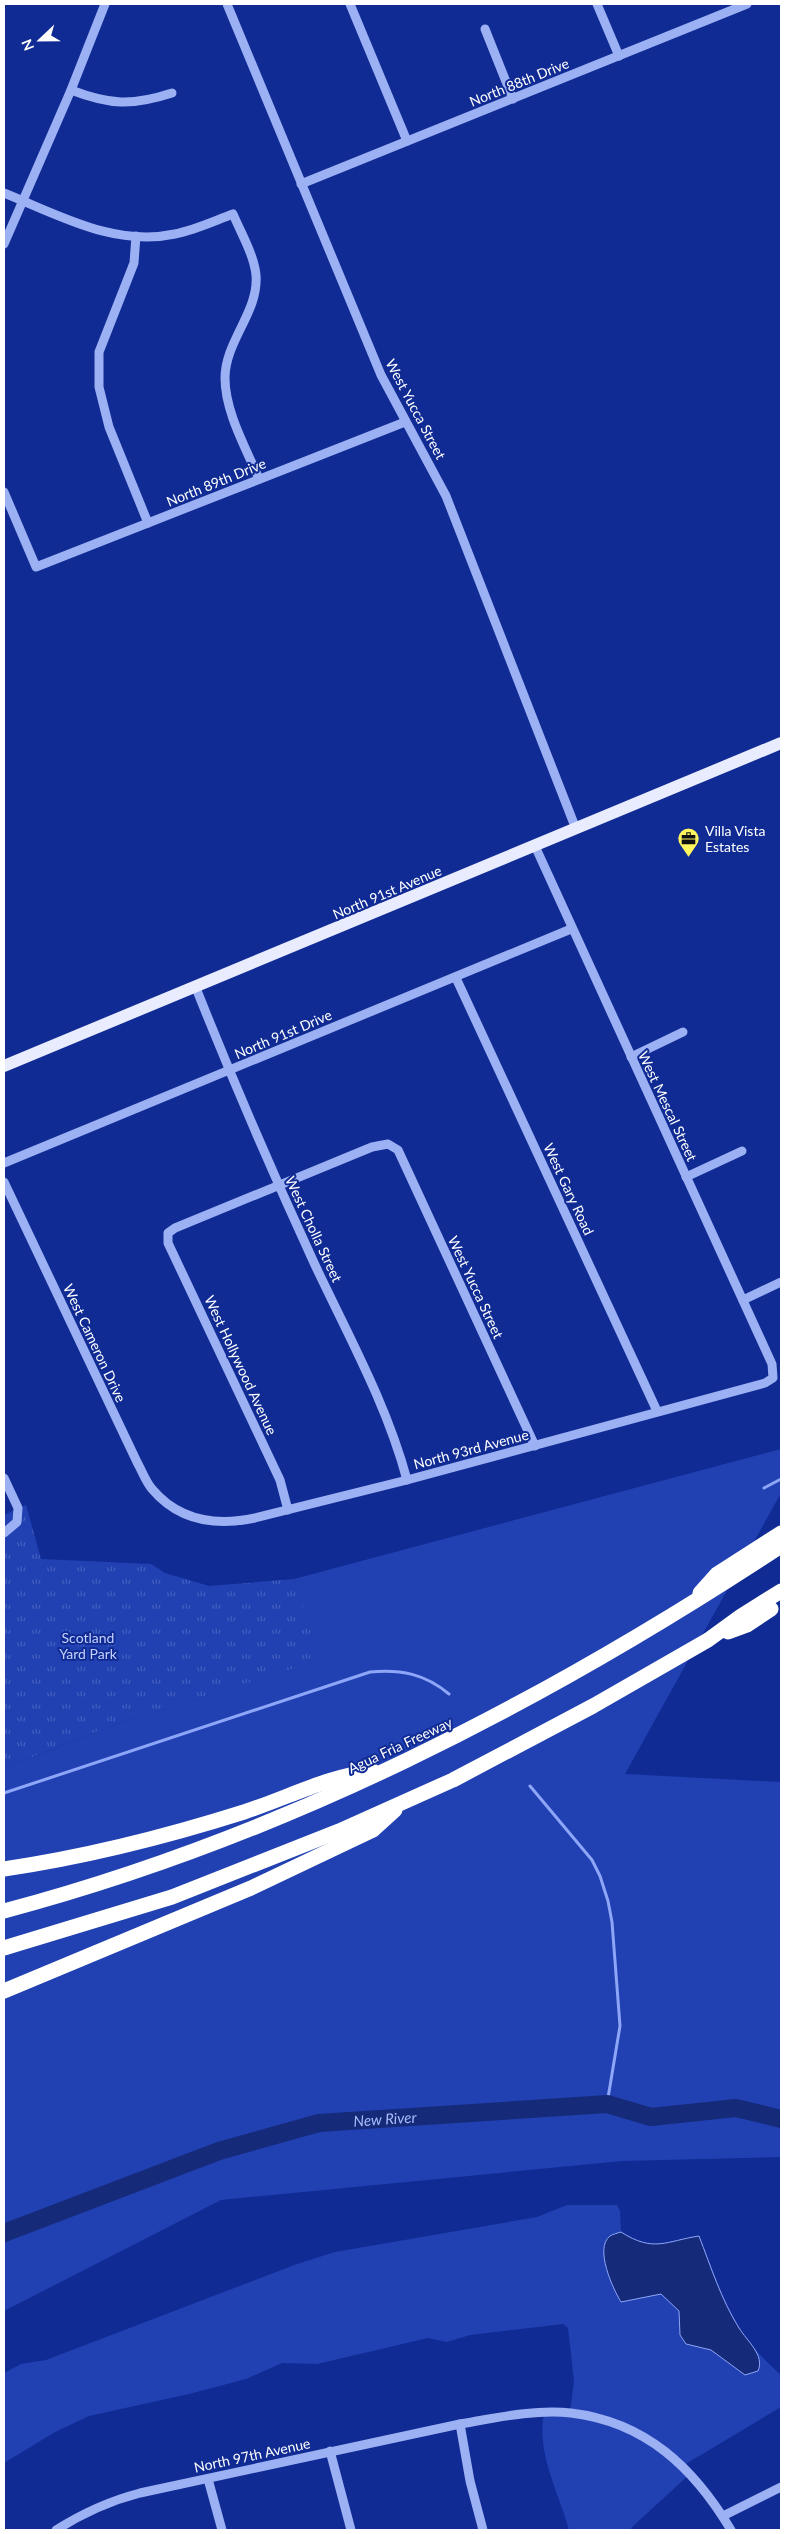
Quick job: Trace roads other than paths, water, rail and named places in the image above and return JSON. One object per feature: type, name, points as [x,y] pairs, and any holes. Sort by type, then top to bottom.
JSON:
[{"type":"highway","points":[[688,1607],[717,1574],[781,1533]]},
{"type":"highway","name":"Agua Fria Freeway","points":[[4,1910],[39,1901],[180,1855],[254,1827],[392,1768],[533,1698],[688,1607],[781,1546]]},
{"type":"highway","points":[[4,1948],[172,1897],[339,1832],[407,1799],[453,1780],[584,1711],[708,1640],[741,1616],[781,1591]]},
{"type":"highway","points":[[708,1640],[747,1625],[781,1602]]},
{"type":"highway","points":[[4,1869],[43,1863],[154,1839],[275,1801],[347,1774],[392,1768]]},
{"type":"highway","points":[[4,1990],[242,1892],[312,1859],[373,1830],[407,1799]]},
{"type":"main road","name":"North 91st Avenue","points":[[4,1066],[781,744]]},
{"type":"street","points":[[4,244],[71,90],[105,4]]},
{"type":"street","name":"West Yucca Street","points":[[227,4],[380,375],[443,489],[576,828]]},
{"type":"street","points":[[350,4],[407,141]]},
{"type":"street","points":[[597,4],[619,56]]},
{"type":"street","points":[[720,4],[724,13]]},
{"type":"street","name":"North 88th Drive","points":[[301,184],[747,4]]},
{"type":"street","points":[[484,29],[513,99]]},
{"type":"street","points":[[71,90],[98,101],[127,103],[172,93]]},
{"type":"street","points":[[4,194],[75,224],[106,233],[136,236],[175,234],[233,214],[256,276],[255,291],[227,363],[225,378],[228,400],[259,479]]},
{"type":"street","points":[[136,236],[134,263],[99,352],[99,387],[109,427],[148,523]]},
{"type":"street","name":"North 89th Drive","points":[[4,492],[36,567],[405,422]]},
{"type":"street","name":"West Mescal Street","points":[[535,846],[772,1364],[774,1378]]},
{"type":"street","name":"North 91st Drive","points":[[4,1163],[572,929]]},
{"type":"street","name":"West Gary Road","points":[[456,978],[657,1411]]},
{"type":"street","name":"West Cholla Street","points":[[196,988],[279,1186],[399,1449],[407,1480]]},
{"type":"street","points":[[631,1057],[683,1032]]},
{"type":"street","name":"West Yucca Street","points":[[279,1186],[372,1147],[388,1144],[398,1150],[535,1446]]},
{"type":"street","points":[[686,1177],[742,1151]]},
{"type":"street","name":"West Cameron Drive","points":[[4,1182],[137,1462],[152,1489],[174,1509]]},
{"type":"street","name":"West Hollywood Avenue","points":[[279,1186],[175,1228],[168,1233],[168,1243],[280,1480],[288,1510]]},
{"type":"street","points":[[743,1300],[781,1282]]},
{"type":"street","name":"North 93rd Avenue","points":[[174,1509],[198,1520],[235,1522],[407,1480],[535,1446],[657,1411],[765,1383],[774,1378]]},
{"type":"street","points":[[4,1478],[18,1508],[18,1522],[4,1533]]},
{"type":"street","name":"North 97th Avenue","points":[[56,2530],[79,2516],[119,2499],[208,2478],[460,2424],[511,2416],[570,2413],[620,2426],[657,2444],[673,2455],[691,2473],[731,2530]]},
{"type":"street","points":[[460,2424],[470,2481],[483,2530]]},
{"type":"street","points":[[330,2452],[352,2530]]},
{"type":"street","points":[[208,2478],[222,2530]]},
{"type":"street","points":[[723,2516],[781,2487]]},
{"type":"waterway","points":[[764,1488],[781,1479]]},
{"type":"waterway","points":[[4,1793],[370,1672],[392,1671],[412,1674],[422,1677],[449,1694]]},
{"type":"waterway","points":[[530,1786],[592,1860],[600,1876],[608,1901],[612,1922],[620,2026],[607,2104]]},
{"type":"waterway","name":"New River","points":[[4,2233],[219,2151],[319,2123],[607,2104],[651,2117],[736,2108],[781,2119]]},
{"type":"place","name":"Villa Vista Estates","points":[[689,857]]},
{"type":"park label","name":"Scotland Yard Park","points":[[88,1645]]}]
